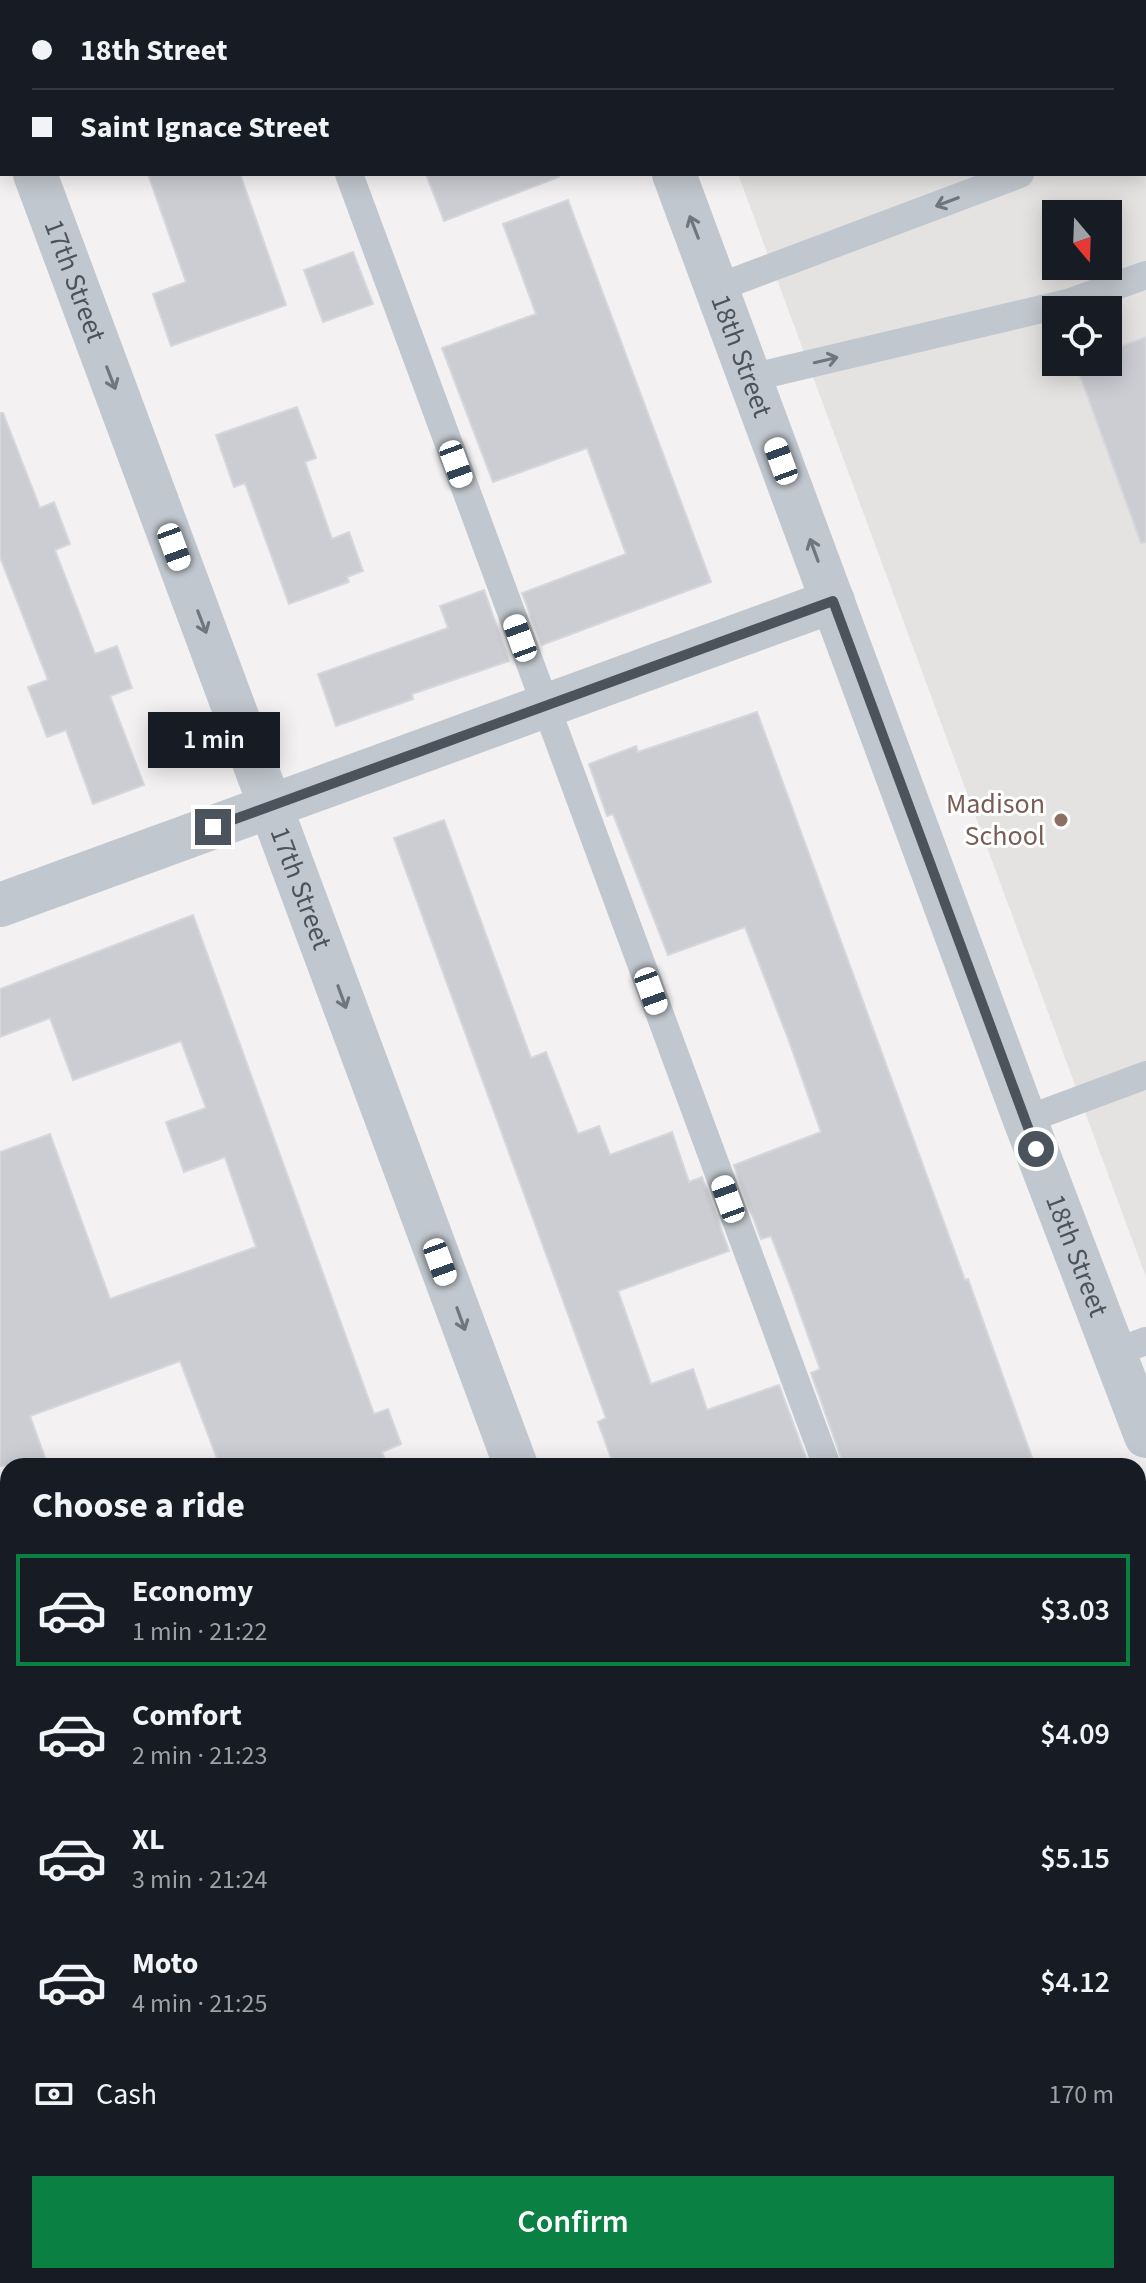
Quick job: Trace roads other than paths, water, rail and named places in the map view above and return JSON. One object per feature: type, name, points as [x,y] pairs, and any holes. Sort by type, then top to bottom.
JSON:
[{"type":"street","name":"17th Street","points":[[36,176],[513,1458]]},
{"type":"street","name":"18th Street","points":[[675,176],[1025,1120],[1131,1347],[1146,1436]]},
{"type":"street","points":[[0,905],[833,601]]},
{"type":"lane","points":[[350,176],[824,1458]]},
{"type":"lane","points":[[717,288],[1015,176]]},
{"type":"lane","points":[[750,378],[1071,302],[1146,275]]},
{"type":"lane","points":[[1025,1120],[1146,1075]]},
{"type":"place","name":"Madison School","points":[[1061,820]]}]
